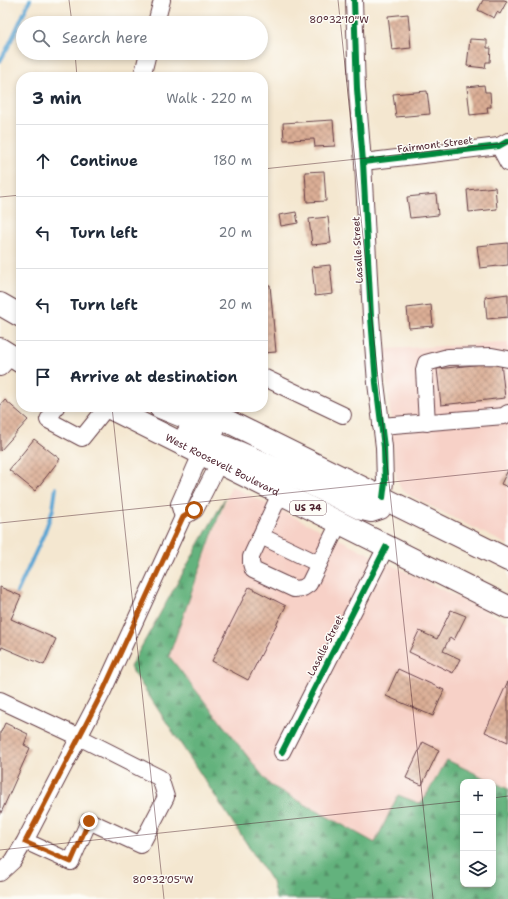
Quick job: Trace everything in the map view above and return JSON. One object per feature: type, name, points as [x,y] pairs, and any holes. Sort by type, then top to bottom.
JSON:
[{"type":"highway","points":[[0,304],[16,313]]},
{"type":"highway","name":"West Roosevelt Boulevard","points":[[118,412],[508,607]]},
{"type":"highway","points":[[122,412],[177,429],[240,453],[309,483],[362,509],[371,511],[380,508],[383,498]]},
{"type":"highway","points":[[172,412],[216,430],[276,445]]},
{"type":"highway","points":[[209,412],[508,560]]},
{"type":"street","points":[[158,16],[162,0]]},
{"type":"street","name":"Lasalle Street","points":[[354,0],[357,89],[363,162],[371,317],[384,447],[385,482],[383,498]]},
{"type":"street","points":[[143,72],[146,60]]},
{"type":"street","points":[[504,144],[508,163]]},
{"type":"street","name":"Fairmont Street","points":[[363,162],[504,144]]},
{"type":"street","points":[[427,423],[424,370],[426,363],[448,357],[492,356],[508,359]]},
{"type":"street","points":[[268,379],[343,416]]},
{"type":"street","points":[[53,412],[48,420],[82,438],[109,412]]},
{"type":"street","points":[[382,426],[506,415]]},
{"type":"street","points":[[0,872],[13,861],[25,842],[103,691],[183,517],[179,504],[210,458]]},
{"type":"street","points":[[280,494],[251,557],[252,568],[254,570],[294,589],[303,588],[310,584],[339,523]]},
{"type":"street","points":[[261,536],[319,564]]},
{"type":"street","name":"Lasalle Street","points":[[282,752],[386,547]]},
{"type":"street","points":[[0,700],[79,737],[160,778],[166,796],[141,845],[89,821],[71,862],[25,842]]},
{"type":"shaded area","points":[[508,343],[508,545],[411,496],[401,489],[396,477],[384,349]]},
{"type":"shaded area","points":[[231,486],[508,622],[508,789],[496,783],[496,779],[487,779],[447,760],[421,804],[398,795],[375,843],[270,785],[169,655]]},
{"type":"green space","points":[[225,498],[169,656],[270,785],[375,843],[398,795],[421,804],[447,760],[487,779],[460,779],[460,887],[496,887],[496,783],[508,789],[508,899],[276,899],[272,882],[130,667]]},
{"type":"building","points":[[483,0],[507,1],[500,14],[497,12],[494,18],[478,10]]},
{"type":"building","points":[[408,14],[411,48],[392,50],[388,16]]},
{"type":"building","points":[[470,39],[487,40],[487,48],[491,48],[490,62],[486,62],[485,68],[467,66]]},
{"type":"building","points":[[484,85],[485,92],[490,92],[491,107],[487,107],[488,113],[470,115],[467,87]]},
{"type":"building","points":[[427,91],[430,114],[396,117],[393,94]]},
{"type":"building","points":[[333,120],[335,146],[315,147],[314,139],[284,140],[283,123]]},
{"type":"building","points":[[324,171],[326,201],[307,202],[305,172]]},
{"type":"building","points":[[495,187],[497,209],[469,212],[467,190]]},
{"type":"building","points":[[436,194],[438,215],[410,218],[407,197]]},
{"type":"building","points":[[296,212],[298,223],[281,226],[279,215]]},
{"type":"building","points":[[328,217],[331,243],[312,245],[309,219]]},
{"type":"building","points":[[508,243],[508,265],[480,268],[477,246]]},
{"type":"building","points":[[330,265],[333,294],[315,296],[312,267]]},
{"type":"building","points":[[268,285],[270,285],[276,352],[268,353]]},
{"type":"building","points":[[508,294],[508,317],[487,319],[485,297]]},
{"type":"building","points":[[431,305],[433,326],[409,328],[407,308]]},
{"type":"building","points":[[501,362],[505,398],[441,405],[437,369]]},
{"type":"building","points":[[5,400],[16,410],[16,412],[19,412],[28,420],[0,451],[0,406]]},
{"type":"building","points":[[34,439],[60,459],[35,491],[9,470]]},
{"type":"building","points":[[508,470],[508,487],[501,484]]},
{"type":"building","points":[[0,587],[21,596],[11,619],[56,639],[44,665],[2,647],[0,652]]},
{"type":"building","points":[[249,587],[286,606],[248,680],[212,661]]},
{"type":"building","points":[[451,610],[466,616],[454,640],[450,637],[443,651],[460,659],[453,673],[409,652],[419,631],[437,639]]},
{"type":"building","points":[[398,669],[444,690],[433,716],[386,696]]},
{"type":"building","points":[[508,681],[508,742],[485,732]]},
{"type":"building","points":[[5,723],[28,734],[24,745],[30,748],[0,815],[0,732]]},
{"type":"building","points":[[423,742],[439,750],[422,785],[406,778]]},
{"type":"waterway","points":[[23,16],[30,0]]},
{"type":"waterway","points":[[0,61],[16,30]]},
{"type":"waterway","points":[[14,599],[44,534],[53,509],[56,488]]},
{"type":"cycle path","points":[[354,0],[357,89],[363,162],[371,317],[376,383],[384,447],[385,482],[383,498]]},
{"type":"cycle path","points":[[363,162],[499,146],[508,141]]},
{"type":"cycle path","points":[[282,752],[386,547]]},
{"type":"route","points":[[89,821],[71,862],[25,842],[103,691],[183,517],[194,510]]}]
